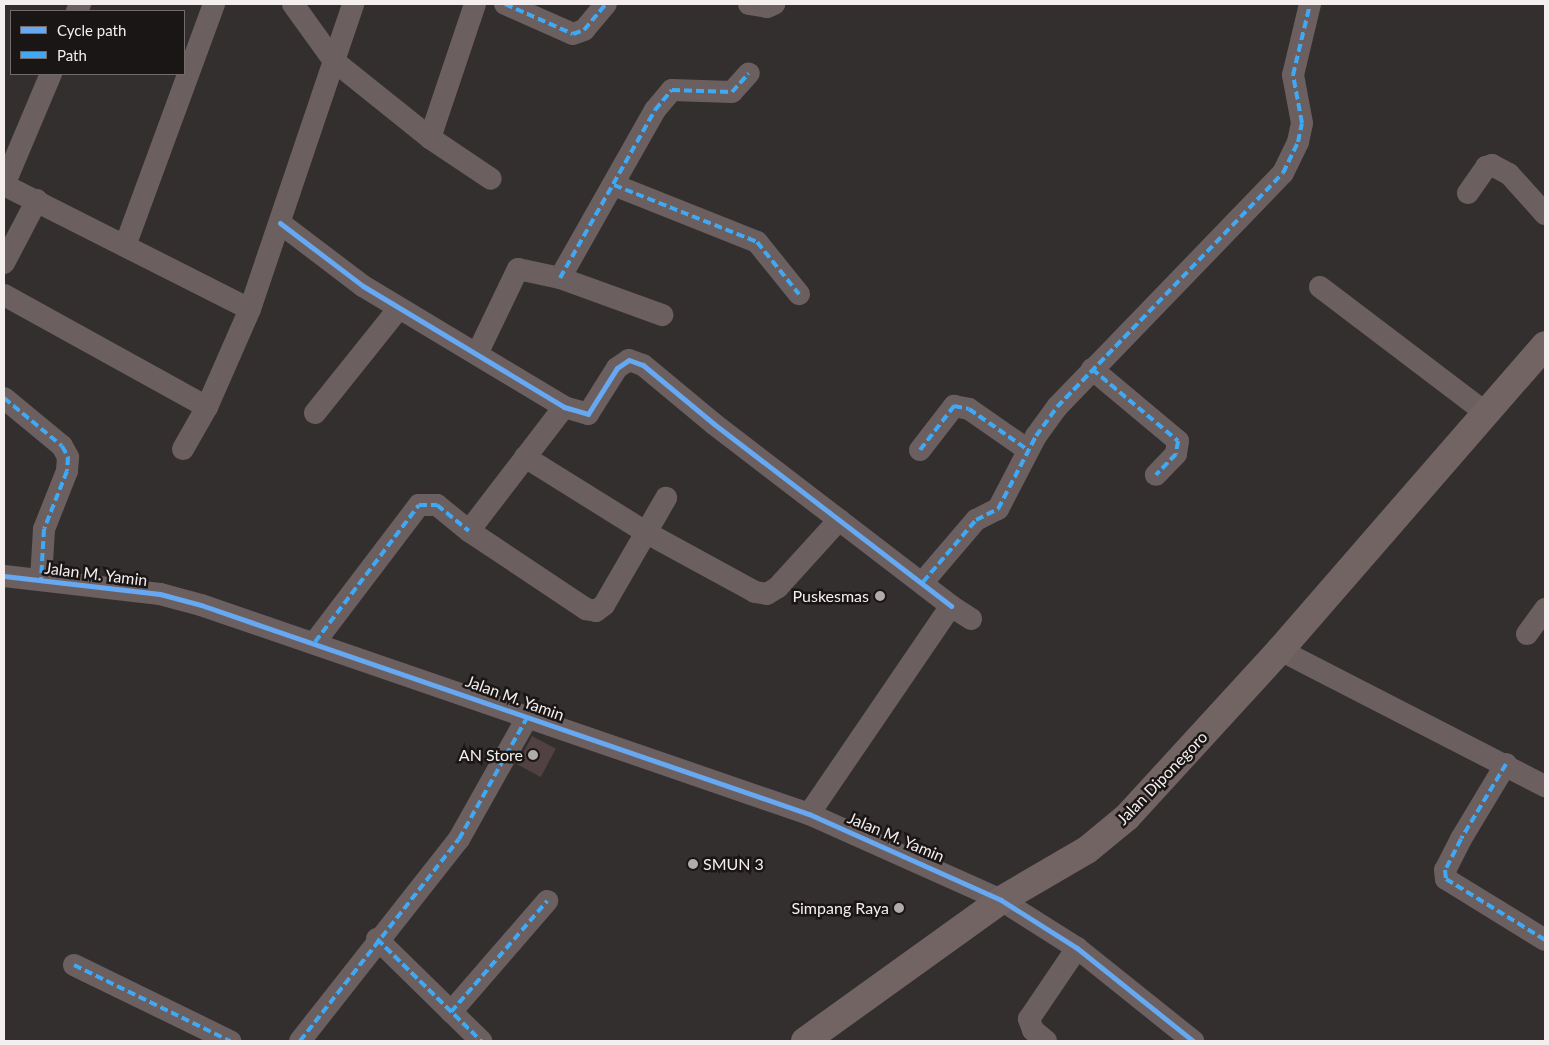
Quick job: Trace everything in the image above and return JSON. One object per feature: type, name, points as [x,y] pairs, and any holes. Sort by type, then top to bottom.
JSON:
[{"type":"highway","name":"Jalan Diponegoro","points":[[805,1041],[1001,900],[1087,850],[1128,817],[1280,650],[1486,414],[1542,356]]},
{"type":"street","points":[[125,246],[214,4]]},
{"type":"street","points":[[293,4],[334,61],[430,138],[491,179]]},
{"type":"street","points":[[183,449],[208,407],[250,310],[353,4]]},
{"type":"street","points":[[430,138],[475,4]]},
{"type":"street","points":[[504,4],[573,34],[584,30],[606,4]]},
{"type":"street","points":[[749,4],[767,7],[774,4]]},
{"type":"street","points":[[923,582],[976,520],[998,509],[1028,450],[1057,407],[1092,369],[1259,202],[1292,158],[1302,123],[1293,76],[1310,4]]},
{"type":"street","points":[[560,278],[656,110],[672,90],[732,92],[749,73]]},
{"type":"street","points":[[51,75],[4,185],[37,200],[250,310]]},
{"type":"street","points":[[1468,193],[1486,167],[1492,165],[1509,174],[1545,214]]},
{"type":"street","points":[[614,185],[758,242],[799,294]]},
{"type":"street","points":[[4,263],[37,200]]},
{"type":"street","points":[[280,223],[399,308],[478,352],[564,407],[588,414],[617,368],[635,361],[839,520],[923,582],[950,606],[970,619]]},
{"type":"street","points":[[478,352],[518,268],[560,278],[662,315]]},
{"type":"street","points":[[1320,286],[1486,414]]},
{"type":"street","points":[[4,295],[208,407]]},
{"type":"street","points":[[315,413],[399,308]]},
{"type":"street","points":[[1092,369],[1178,442],[1176,454],[1156,475]]},
{"type":"street","points":[[4,398],[62,446],[68,457],[68,470],[44,529],[41,580]]},
{"type":"street","points":[[920,450],[954,406],[968,409],[1028,450]]},
{"type":"street","points":[[469,531],[564,407]]},
{"type":"street","points":[[525,457],[647,533],[755,592],[767,594],[839,520]]},
{"type":"street","points":[[315,642],[420,504],[437,505],[469,531],[586,609],[596,611],[604,605],[666,498]]},
{"type":"street","name":"Jalan M. Yamin","points":[[4,576],[160,594],[315,642],[809,814],[1001,900],[1076,948],[1193,1041]]},
{"type":"street","points":[[809,814],[950,606]]},
{"type":"street","points":[[1527,634],[1545,609]]},
{"type":"street","points":[[1280,650],[1506,764],[1545,786]]},
{"type":"street","points":[[300,1041],[377,939],[459,839],[528,716]]},
{"type":"street","points":[[1506,764],[1461,839],[1445,870],[1446,879],[1545,940]]},
{"type":"street","points":[[451,1012],[546,901]]},
{"type":"street","points":[[377,939],[481,1041]]},
{"type":"street","points":[[1046,1041],[1033,1030],[1030,1018],[1076,948]]},
{"type":"street","points":[[74,965],[230,1041]]},
{"type":"building","name":"AN Store","points":[[532,736],[556,749],[541,777],[517,764]]},
{"type":"marked path","points":[[505,4],[573,34],[584,30],[606,4]]},
{"type":"marked path","points":[[923,582],[976,520],[998,509],[1036,436],[1057,407],[1283,173],[1298,142],[1302,123],[1293,75],[1310,4]]},
{"type":"marked path","points":[[560,278],[655,110],[672,90],[732,92],[749,73]]},
{"type":"marked path","points":[[614,185],[757,242],[799,294]]},
{"type":"marked path","points":[[1092,369],[1178,441],[1176,454],[1156,475]]},
{"type":"marked path","points":[[4,398],[62,446],[68,457],[67,471],[44,529],[41,580]]},
{"type":"marked path","points":[[920,450],[954,406],[969,409],[1028,450]]},
{"type":"marked path","points":[[315,642],[419,505],[437,505],[469,531]]},
{"type":"marked path","points":[[300,1041],[459,839],[528,716]]},
{"type":"marked path","points":[[1506,764],[1461,839],[1445,870],[1446,879],[1545,940]]},
{"type":"marked path","points":[[451,1012],[547,901]]},
{"type":"marked path","points":[[377,939],[481,1041]]},
{"type":"marked path","points":[[74,965],[230,1041]]},
{"type":"cycle path","points":[[280,223],[363,286],[564,407],[588,414],[617,368],[629,360],[643,365],[714,424],[951,606]]},
{"type":"cycle path","points":[[4,576],[160,594],[201,605],[809,814],[1001,900],[1077,948],[1193,1041]]},
{"type":"place","name":"Puskesmas","points":[[880,596]]},
{"type":"place","name":"AN Store","points":[[533,755]]},
{"type":"place","name":"SMUN 3","points":[[693,864]]},
{"type":"place","name":"Simpang Raya","points":[[899,908]]}]
